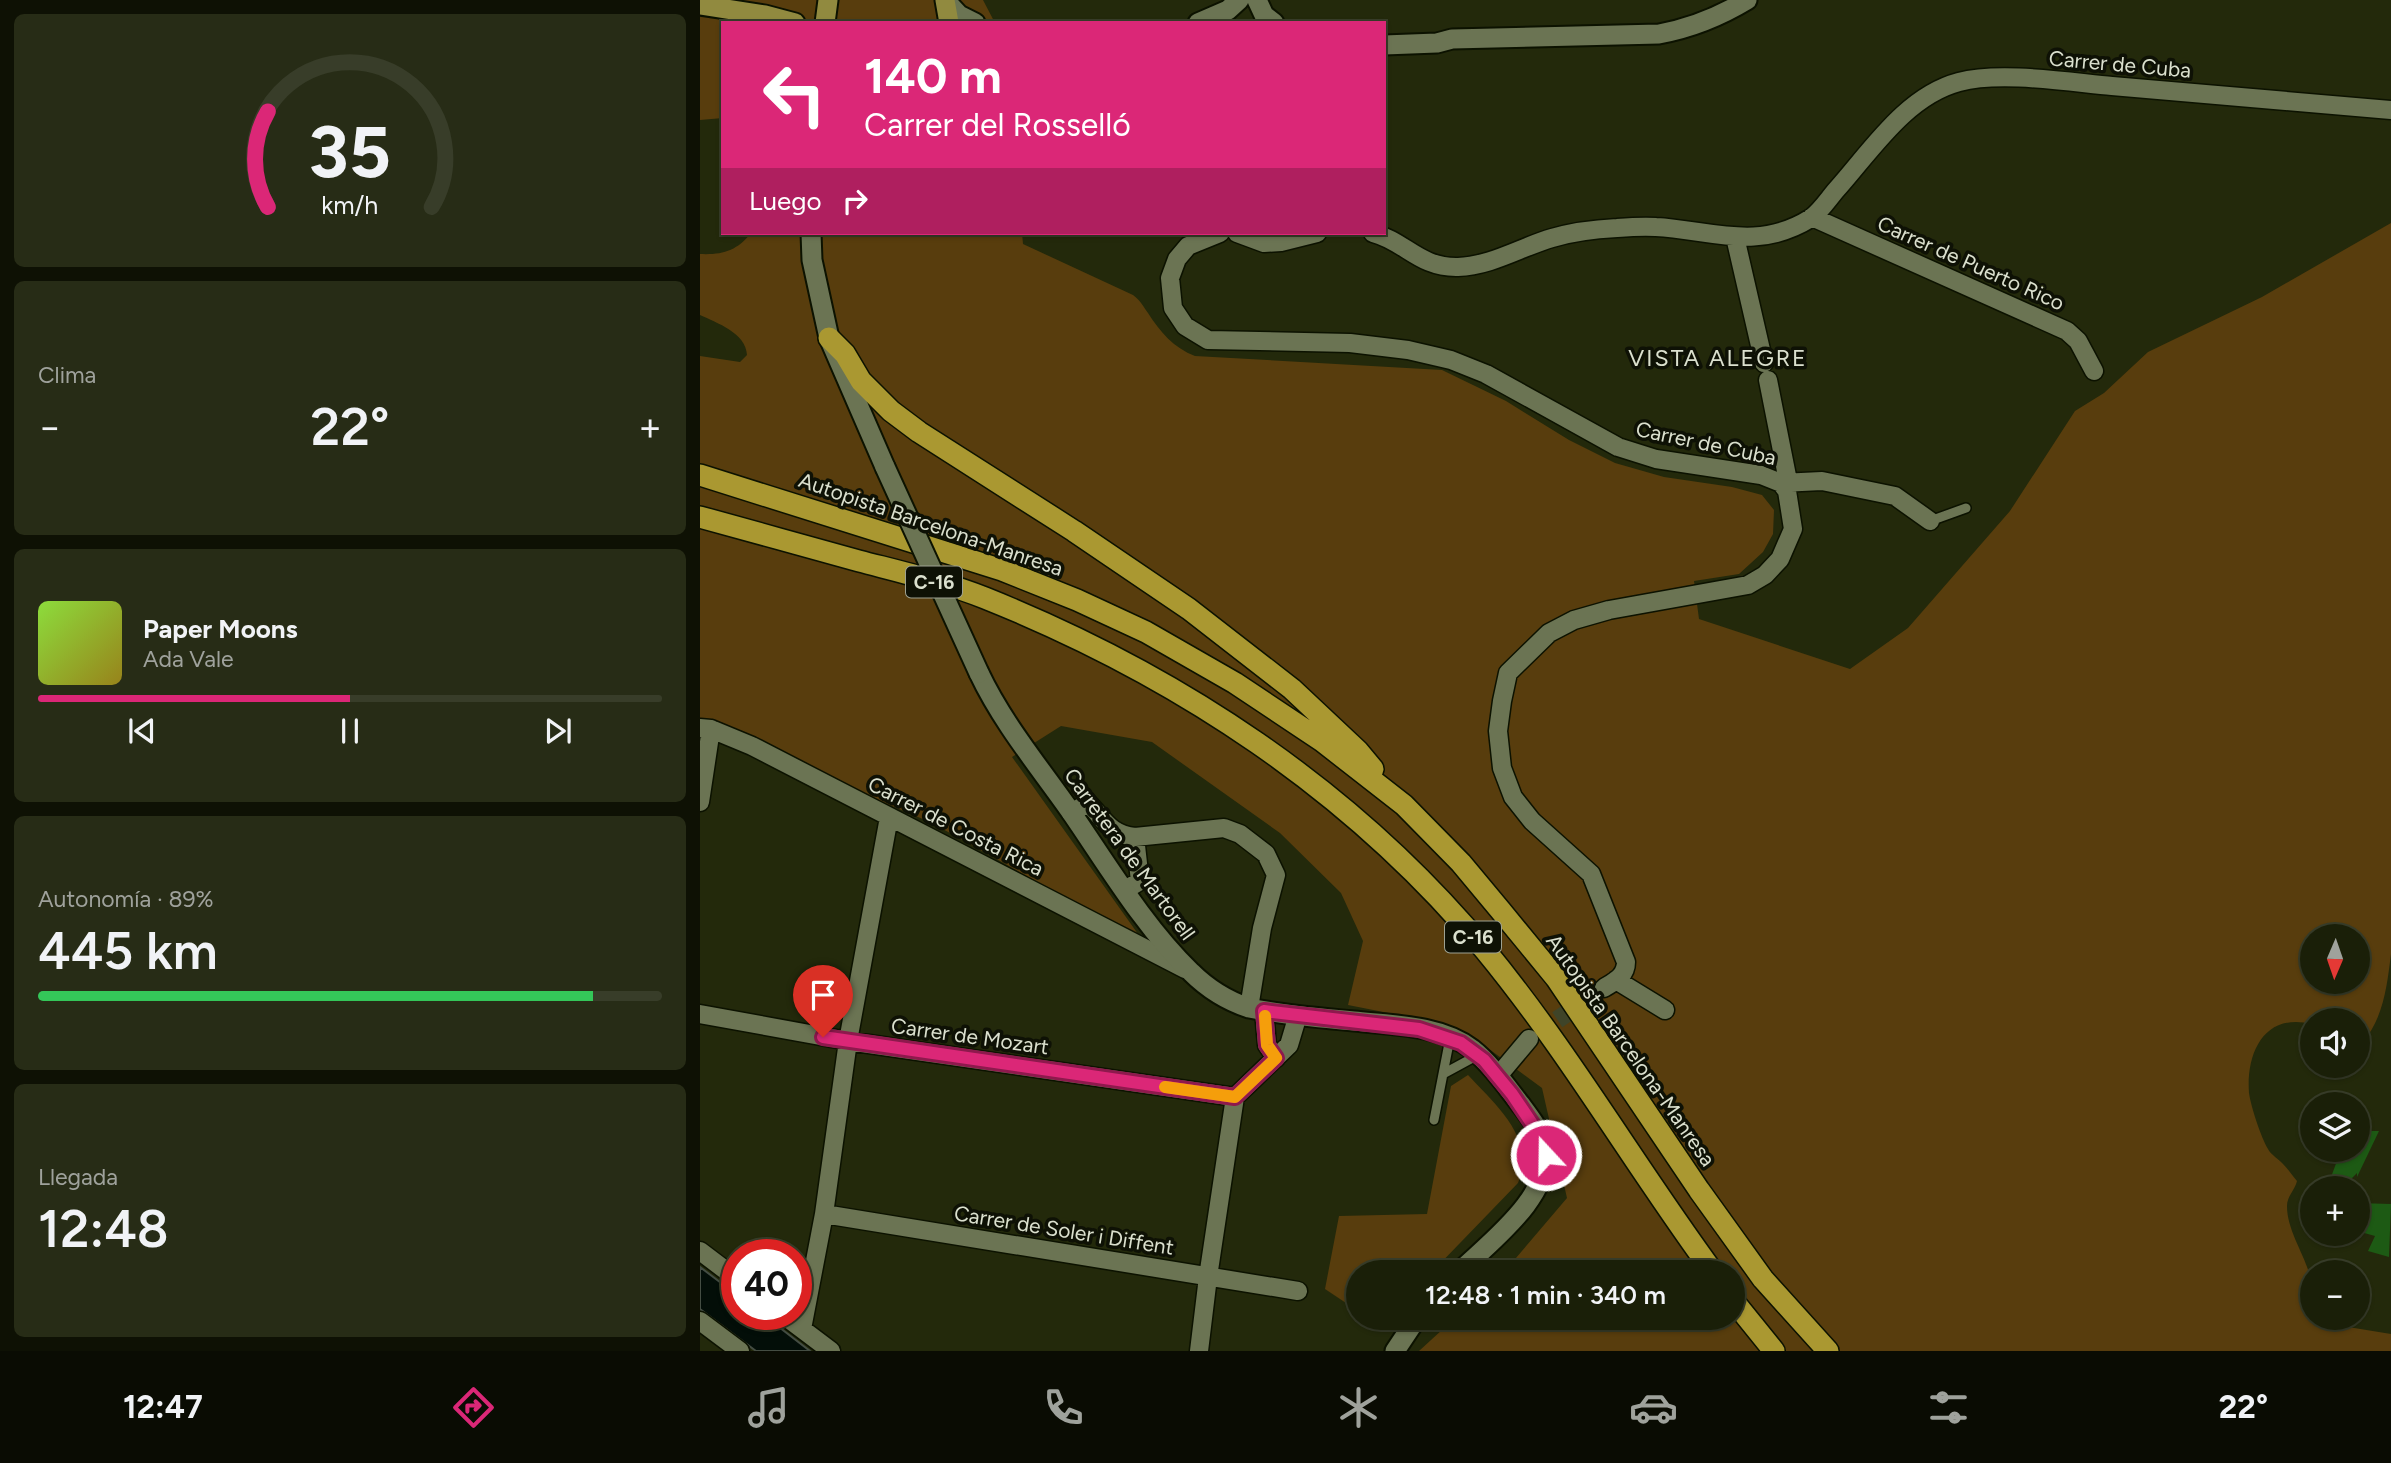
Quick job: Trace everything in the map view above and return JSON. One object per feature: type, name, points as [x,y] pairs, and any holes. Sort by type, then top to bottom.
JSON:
[{"type":"highway","points":[[829,338],[845,354],[861,381],[891,411],[1189,609],[1292,690],[1358,751],[1404,805]]},
{"type":"highway","name":"Autopista Barcelona-Manresa","points":[[700,475],[1002,569],[1123,621],[1235,683],[1322,741],[1404,805],[1461,863],[1556,978],[1755,1268],[1828,1351]]},
{"type":"highway","name":"C-16","points":[[700,517],[983,597],[1156,678],[1264,746],[1331,796],[1412,870],[1483,948],[1531,1007],[1704,1260]]},
{"type":"highway","points":[[1745,1315],[1774,1351]]},
{"type":"main road","points":[[825,21],[828,0]]},
{"type":"main road","points":[[945,1],[949,21]]},
{"type":"main road","points":[[700,5],[788,21]]},
{"type":"street","points":[[1203,21],[1228,10],[1239,0]]},
{"type":"street","points":[[1250,21],[1257,0]]},
{"type":"street","points":[[1257,0],[1264,15],[1272,21]]},
{"type":"street","points":[[1386,45],[1437,43],[1452,39],[1660,34],[1683,30],[1708,21],[1747,0]]},
{"type":"street","points":[[945,1],[959,15],[971,21]]},
{"type":"street","points":[[1386,33],[1439,33],[1452,39]]},
{"type":"street","name":"Carrer de Cuba","points":[[1382,235],[1426,261],[1458,267],[1483,263],[1554,238],[1615,228],[1656,227],[1735,237],[1770,234],[1812,217],[1914,106],[1942,88],[1973,79],[2081,83],[2391,110]]},
{"type":"street","name":"Carrer de Puerto Rico","points":[[1812,217],[2067,331],[2078,341],[2094,371]]},
{"type":"street","name":"Carretera de Martorell","points":[[811,235],[812,260],[829,338],[840,368],[979,673],[1006,719],[1164,944],[1189,971],[1211,989],[1239,1005],[1257,1010],[1419,1029],[1461,1043],[1478,1055],[1498,1076],[1527,1113],[1541,1137],[1546,1155],[1545,1173],[1529,1202],[1471,1260]]},
{"type":"street","name":"Carrer de Cuba","points":[[1215,235],[1188,246],[1177,259],[1170,278],[1173,308],[1185,326],[1208,340],[1350,343],[1408,350],[1451,360],[1486,374],[1618,447],[1656,459],[1761,475],[1785,482],[1793,529],[1780,559],[1765,575],[1748,585],[1609,610],[1574,620],[1549,633],[1508,673],[1498,731],[1502,768],[1513,797],[1532,821],[1591,874],[1626,962],[1626,970],[1610,984],[1665,1010]]},
{"type":"street","points":[[1242,235],[1264,243],[1309,235]]},
{"type":"street","points":[[1735,237],[1766,371],[1785,482],[1822,481],[1895,496],[1930,521]]},
{"type":"street","points":[[700,802],[706,729]]},
{"type":"street","name":"Carrer de Costa Rica","points":[[706,729],[751,746],[1189,971]]},
{"type":"street","points":[[1071,813],[1088,803],[1108,827],[1121,836],[1224,828],[1240,834],[1266,854],[1276,875],[1262,928],[1257,1010],[1267,1045],[1276,1058]]},
{"type":"street","points":[[812,1277],[824,1214],[848,1041],[889,817]]},
{"type":"street","points":[[1125,890],[1140,881],[1135,837]]},
{"type":"street","name":"Carrer de Mozart","points":[[700,1014],[848,1041],[1235,1097]]},
{"type":"street","points":[[1199,1351],[1235,1097],[1289,1045],[1298,1015]]},
{"type":"street","points":[[1498,1076],[1529,1039]]},
{"type":"street","name":"Carrer de Soler i Diffent","points":[[824,1214],[1298,1291]]},
{"type":"street","points":[[700,1251],[721,1267]]},
{"type":"street","points":[[700,1321],[740,1351]]},
{"type":"street","points":[[803,1330],[831,1351]]},
{"type":"street","points":[[1395,1351],[1409,1330]]},
{"type":"lane","points":[[1930,521],[1966,508]]},
{"type":"lane","points":[[1434,1120],[1450,1038]]},
{"type":"lane","points":[[1443,1074],[1478,1055]]},
{"type":"shaded area","points":[[700,0],[983,0],[994,21],[721,21],[721,118],[700,120]]},
{"type":"shaded area","points":[[2391,223],[2391,954],[2388,977],[2380,1012],[2370,1031],[2370,1008],[2300,1008],[2300,1023],[2281,1024],[2270,1030],[2255,1050],[2249,1093],[2265,1144],[2297,1181],[2287,1202],[2290,1226],[2304,1260],[2300,1260],[2300,1330],[2366,1330],[2391,1334],[2391,1351],[1419,1351],[1442,1330],[1745,1330],[1745,1260],[1514,1260],[1567,1198],[1542,1088],[1470,1035],[1439,1023],[1348,1005],[1363,941],[1341,893],[1280,833],[1152,742],[1061,726],[1012,757],[1143,941],[932,823],[700,724],[700,356],[740,362],[747,355],[742,341],[736,335],[700,315],[700,254],[728,251],[749,235],[1022,235],[1023,244],[1133,295],[1168,339],[1195,356],[1442,370],[1506,401],[1569,440],[1615,463],[1664,477],[1732,487],[1762,495],[1774,510],[1773,534],[1763,552],[1739,574],[1694,581],[1699,619],[1850,669],[1908,628],[2010,511],[2075,411],[2104,393],[2148,352],[2262,297]]},
{"type":"shaded area","points":[[1468,1075],[1510,1123],[1522,1152],[1518,1183],[1444,1260],[1346,1260],[1346,1303],[1325,1289],[1339,1216],[1427,1214],[1451,1086]]},
{"type":"shaded area","points":[[700,1267],[721,1283],[721,1325],[700,1309]]},
{"type":"shaded area","points":[[728,1330],[783,1330],[810,1351],[756,1351]]},
{"type":"building","points":[[2370,1131],[2379,1131],[2370,1150]]},
{"type":"building","points":[[2337,1162],[2364,1162],[2357,1176],[2357,1173],[2354,1176],[2331,1176]]},
{"type":"building","points":[[2370,1203],[2391,1204],[2389,1257],[2368,1251],[2375,1236],[2370,1235]]},
{"type":"tunnel","points":[[1535,1035],[1604,988]]},
{"type":"slow traffic","points":[[1165,1087],[1235,1097],[1276,1058],[1267,1045],[1265,1016]]},
{"type":"district","name":"VISTA ALEGRE","points":[[1718,358]]},
{"type":"route","points":[[823,1037],[1235,1097],[1276,1058],[1267,1045],[1264,1011],[1419,1029],[1461,1043],[1484,1060],[1527,1113],[1541,1137],[1546,1155]]}]
